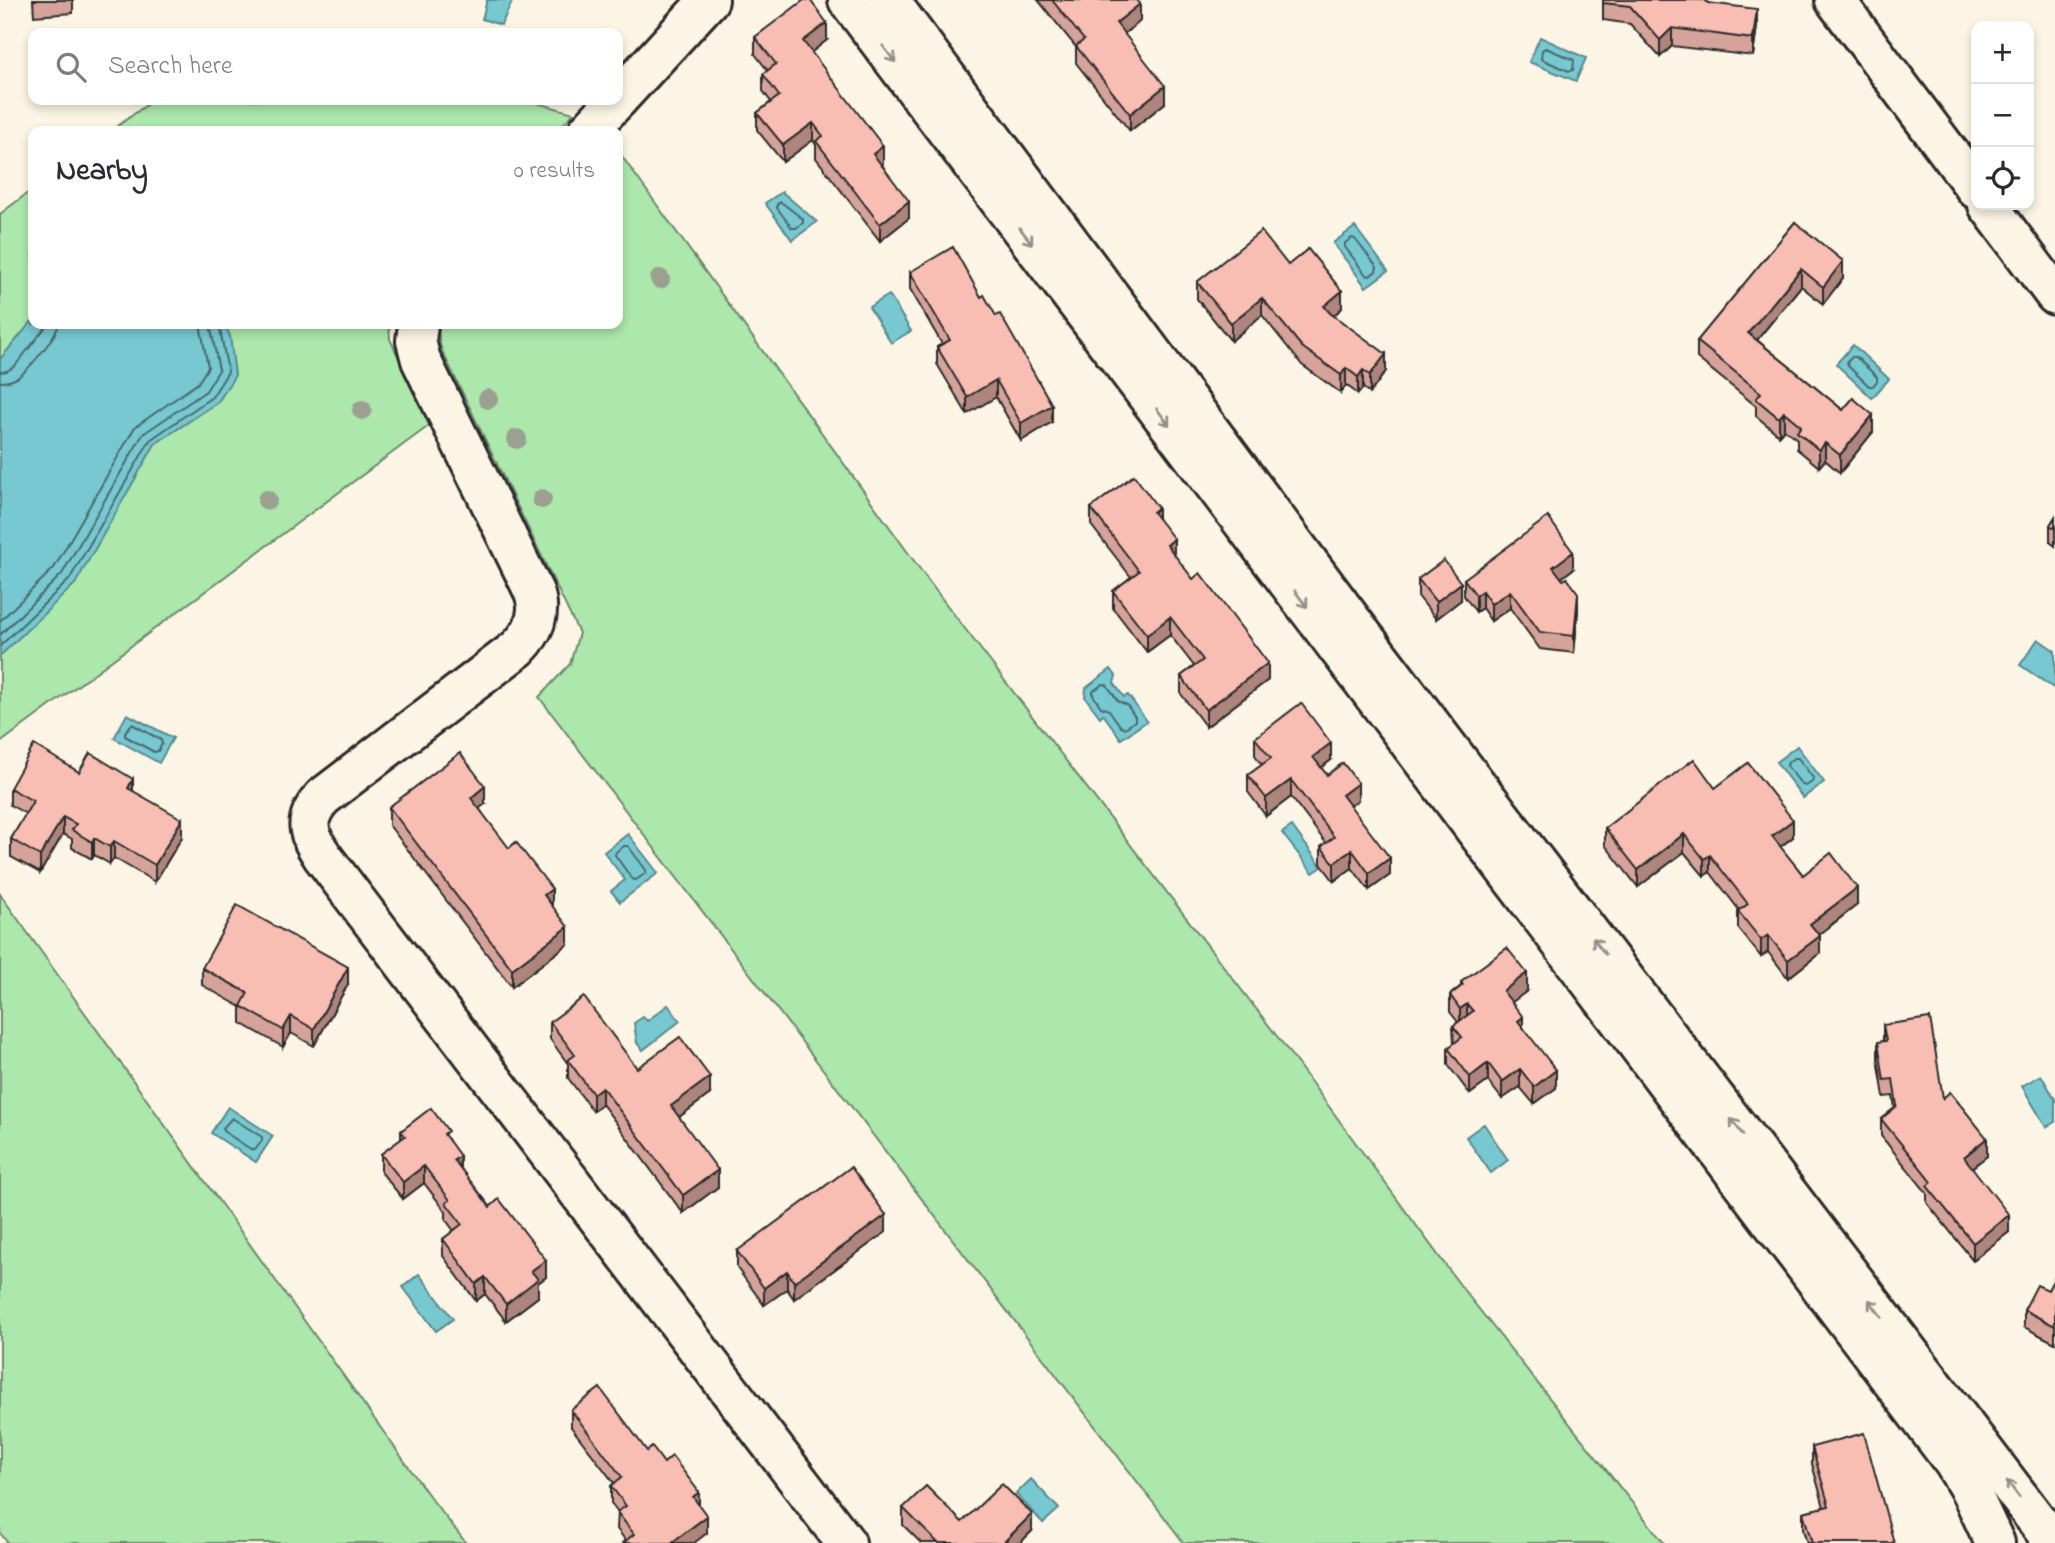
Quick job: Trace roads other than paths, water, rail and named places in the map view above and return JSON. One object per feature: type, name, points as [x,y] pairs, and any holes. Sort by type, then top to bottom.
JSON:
[{"type":"street","points":[[623,93],[709,0]]},
{"type":"street","points":[[848,0],[1954,1463],[1995,1543]]},
{"type":"street","points":[[888,0],[1352,621],[2054,1543]]},
{"type":"street","points":[[1835,0],[1971,182]]},
{"type":"street","points":[[593,126],[612,105]]},
{"type":"street","points":[[1992,210],[2055,295]]},
{"type":"street","points":[[417,329],[416,341],[421,360],[534,592],[538,612],[531,632],[518,648],[323,797],[310,818],[311,837],[340,879],[846,1543]]},
{"type":"water","points":[[487,0],[513,0],[501,25],[482,19]]},
{"type":"water","points":[[1540,37],[1586,58],[1576,81],[1529,62]]},
{"type":"water","points":[[782,192],[817,222],[792,240],[765,203]]},
{"type":"water","points":[[1355,227],[1388,271],[1366,287],[1333,243]]},
{"type":"water","points":[[889,295],[911,331],[891,343],[869,307]]},
{"type":"water","points":[[28,326],[28,329],[227,329],[235,375],[218,402],[155,444],[75,584],[0,656],[0,359]]},
{"type":"water","points":[[1853,345],[1889,379],[1872,398],[1836,364]]},
{"type":"water","points":[[2038,639],[2055,651],[2055,689],[2020,665]]},
{"type":"water","points":[[1111,669],[1116,676],[1114,683],[1124,697],[1128,695],[1147,721],[1121,739],[1103,714],[1100,717],[1085,697],[1086,688]]},
{"type":"water","points":[[127,714],[173,738],[159,763],[114,738]]},
{"type":"water","points":[[1797,746],[1824,782],[1803,798],[1776,762]]},
{"type":"water","points":[[1292,826],[1322,867],[1313,873],[1282,833]]},
{"type":"water","points":[[628,834],[658,873],[620,902],[611,891],[625,880],[604,852]]},
{"type":"water","points":[[668,1005],[680,1021],[643,1050],[637,1043],[634,1023],[643,1017],[647,1021]]},
{"type":"water","points":[[2041,1075],[2055,1099],[2055,1122],[2046,1127],[2022,1086]]},
{"type":"water","points":[[228,1107],[273,1136],[256,1162],[211,1133]]},
{"type":"water","points":[[1484,1124],[1508,1160],[1491,1173],[1466,1137]]},
{"type":"water","points":[[419,1274],[453,1319],[436,1331],[403,1287]]},
{"type":"water","points":[[1031,1479],[1059,1509],[1043,1523],[1016,1494]]}]
